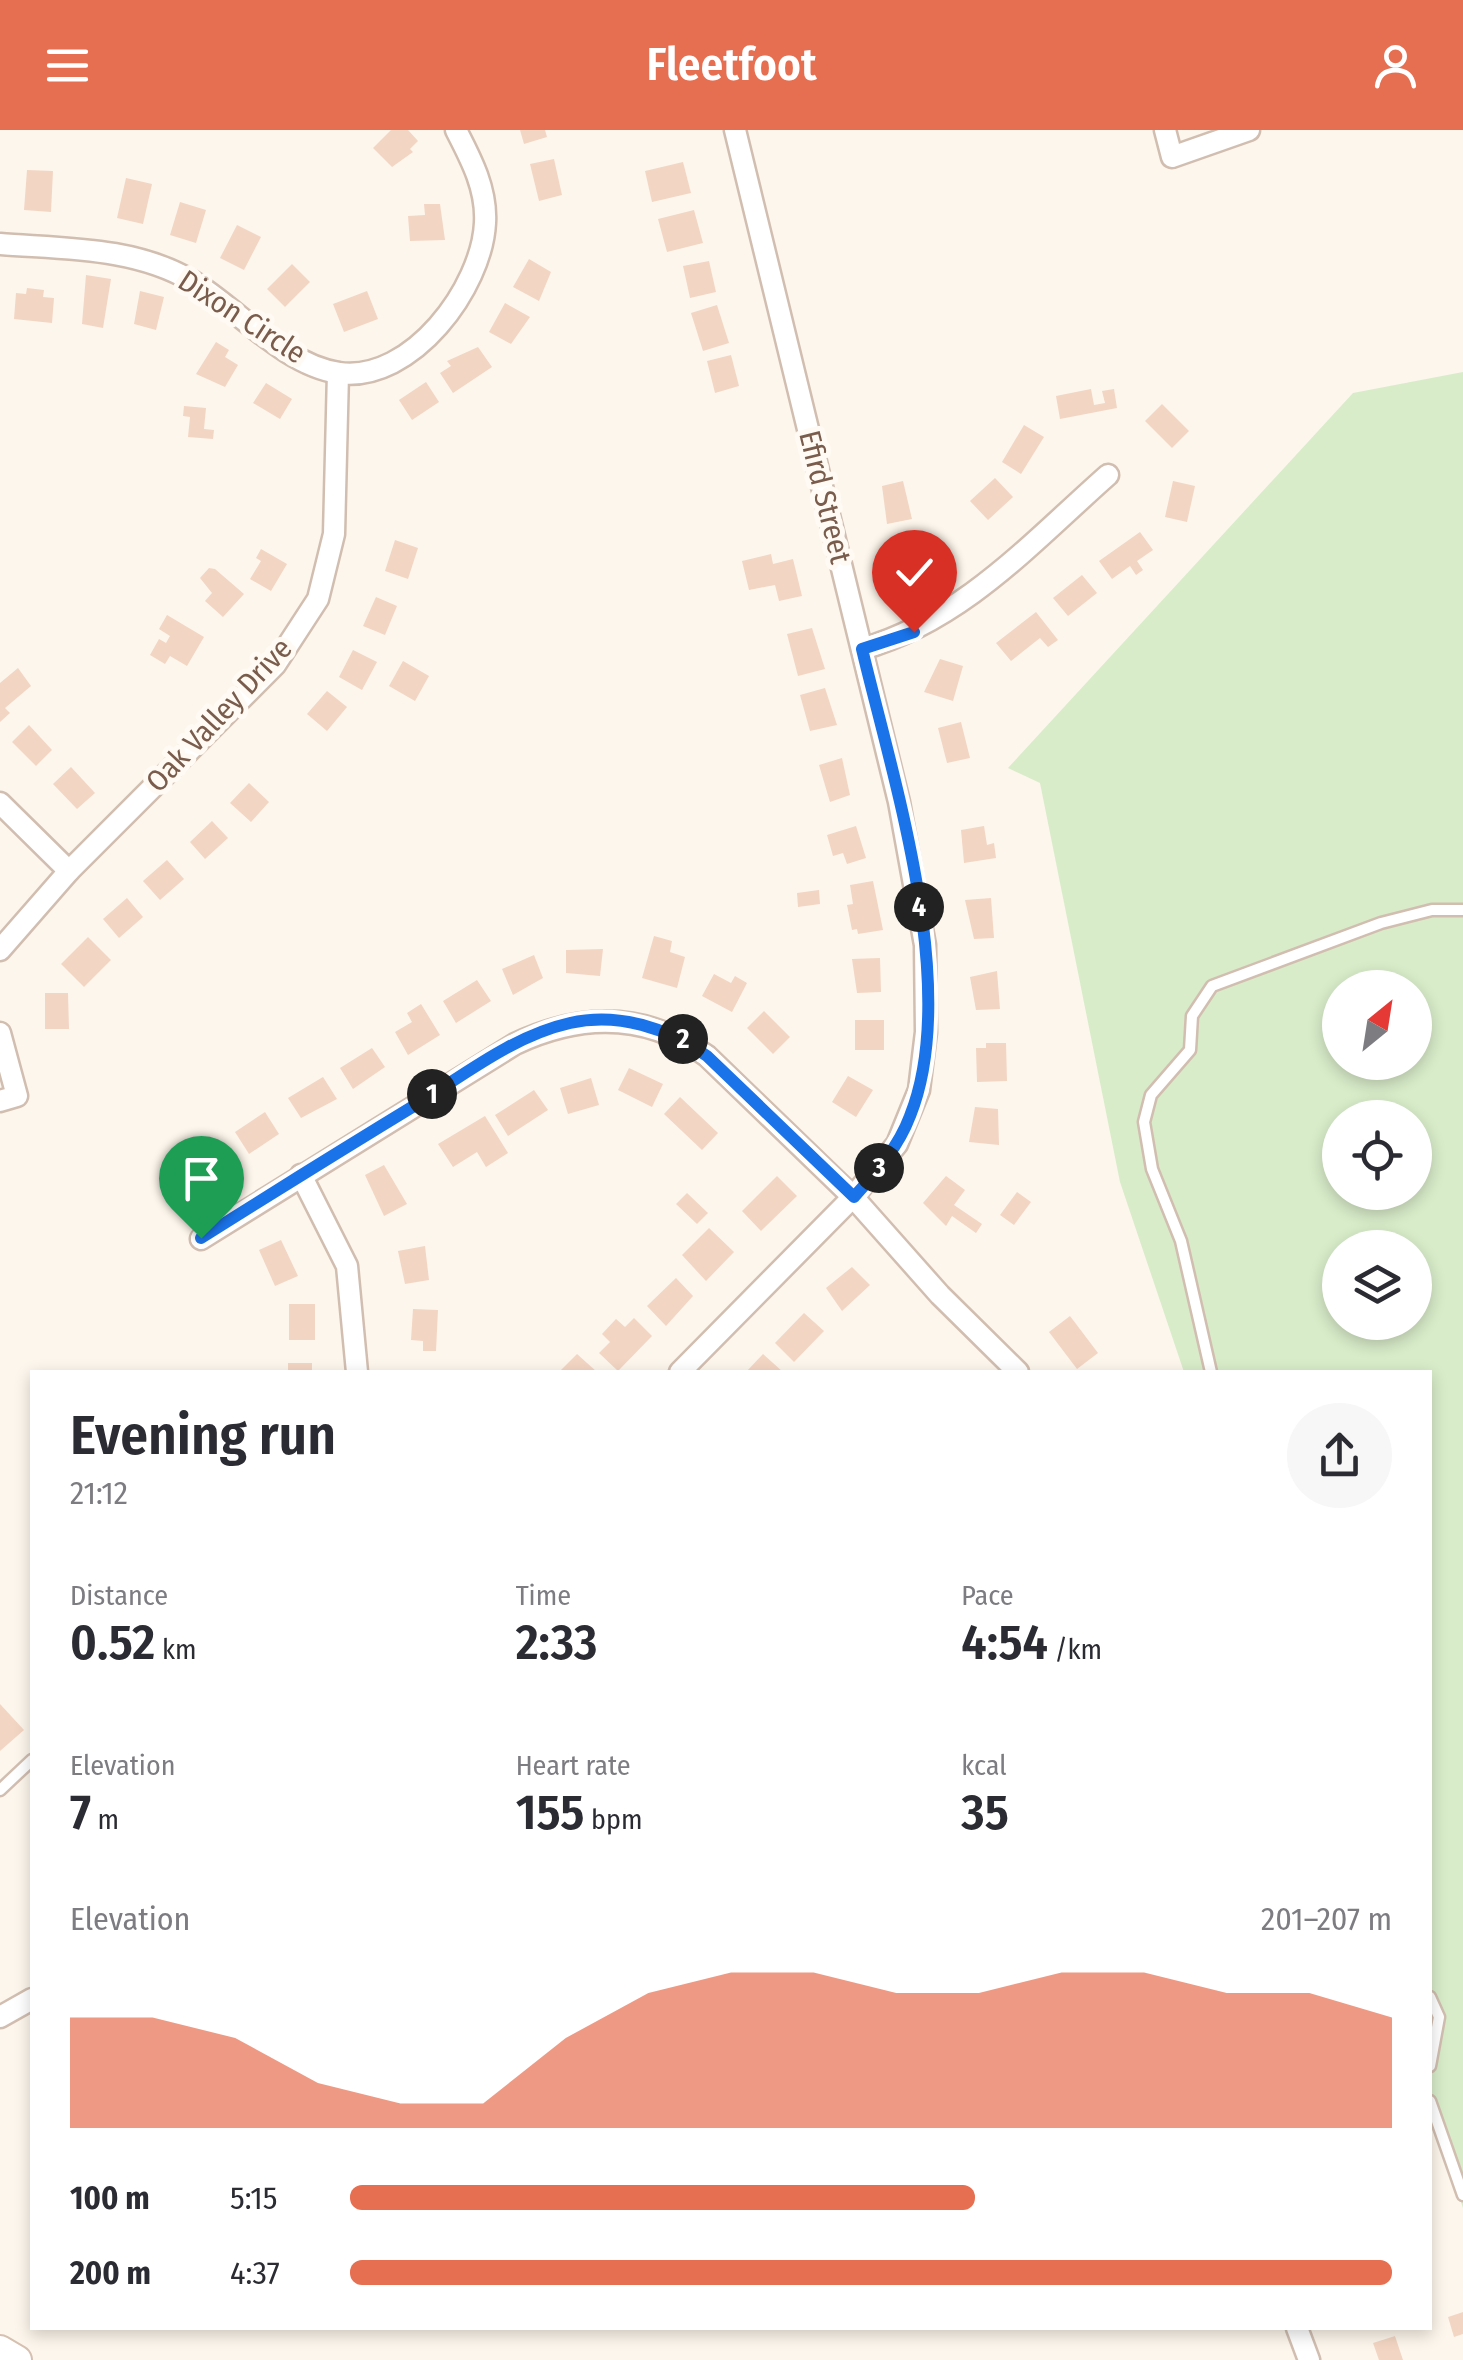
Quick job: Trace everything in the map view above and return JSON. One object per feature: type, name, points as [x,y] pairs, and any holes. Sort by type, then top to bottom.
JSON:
[{"type":"main road","points":[[0,2350],[16,2360]]},
{"type":"street","name":"Dixon Circle","points":[[0,244],[109,254],[165,268],[191,281],[286,349],[338,372],[356,373],[402,356],[439,323],[471,274],[482,248],[486,219],[482,190],[456,130]]},
{"type":"street","name":"Efird Street","points":[[682,1370],[854,1197],[897,1144],[910,1118],[924,1062],[927,1003],[920,916],[862,649],[735,130]]},
{"type":"street","points":[[1165,130],[1172,157],[1250,130]]},
{"type":"street","name":"Oak Valley Drive","points":[[0,950],[69,871],[275,665],[318,598],[334,534],[338,372]]},
{"type":"street","points":[[862,649],[914,632],[961,605],[1108,475]]},
{"type":"street","points":[[0,803],[69,871]]},
{"type":"street","points":[[201,1238],[515,1044],[570,1023],[599,1019],[627,1022],[683,1039],[707,1056],[854,1197],[940,1295],[1016,1370]]},
{"type":"street","points":[[0,1033],[17,1096],[0,1101]]},
{"type":"street","points":[[301,1175],[348,1266],[358,1370]]},
{"type":"street","points":[[0,2017],[30,2001]]},
{"type":"street","points":[[1298,2330],[1309,2360]]},
{"type":"lane","points":[[1211,1370],[1181,1242],[1152,1168],[1144,1122],[1150,1095],[1190,1050],[1192,1016],[1212,986],[1394,919],[1432,910],[1463,910]]},
{"type":"lane","points":[[0,1790],[30,1762]]},
{"type":"lane","points":[[1432,2001],[1439,2017],[1432,2055]]},
{"type":"lane","points":[[1432,2108],[1463,2195]]},
{"type":"green space","points":[[1463,372],[1463,2208],[1432,2115],[1432,1370],[1183,1370],[1120,1182],[1040,783],[1008,768],[1353,393]]},
{"type":"building","points":[[391,130],[408,130],[418,141],[410,149],[413,152],[392,167],[373,148]]},
{"type":"building","points":[[520,130],[545,130],[547,137],[524,144]]},
{"type":"building","points":[[554,159],[562,195],[539,201],[530,164]]},
{"type":"building","points":[[683,162],[691,193],[652,202],[645,171]]},
{"type":"building","points":[[27,170],[53,171],[51,212],[24,210]]},
{"type":"building","points":[[126,178],[152,184],[143,224],[117,218]]},
{"type":"building","points":[[180,202],[206,210],[196,243],[170,235]]},
{"type":"building","points":[[424,204],[440,204],[445,240],[410,241],[408,216],[425,215]]},
{"type":"building","points":[[694,210],[703,243],[667,252],[658,219]]},
{"type":"building","points":[[237,225],[261,237],[244,270],[220,258]]},
{"type":"building","points":[[529,259],[551,272],[539,301],[513,287]]},
{"type":"building","points":[[709,261],[716,292],[690,298],[683,266]]},
{"type":"building","points":[[292,264],[310,282],[285,307],[267,289]]},
{"type":"building","points":[[86,275],[111,279],[103,328],[82,324]]},
{"type":"building","points":[[27,288],[44,290],[43,297],[54,298],[52,323],[14,319],[16,293],[26,294]]},
{"type":"building","points":[[140,291],[164,297],[156,330],[134,324]]},
{"type":"building","points":[[367,291],[378,319],[344,332],[333,304]]},
{"type":"building","points":[[505,303],[530,317],[511,344],[489,332]]},
{"type":"building","points":[[717,305],[729,343],[703,351],[691,313]]},
{"type":"building","points":[[216,342],[229,350],[225,357],[238,365],[225,387],[196,374]]},
{"type":"building","points":[[478,347],[492,367],[453,393],[440,373],[451,366],[447,361]]},
{"type":"building","points":[[731,355],[739,386],[715,393],[707,361]]},
{"type":"building","points":[[426,382],[439,402],[412,420],[399,400]]},
{"type":"building","points":[[266,383],[292,399],[280,419],[253,403]]},
{"type":"building","points":[[1091,389],[1094,405],[1105,403],[1102,391],[1114,389],[1117,408],[1060,419],[1056,396]]},
{"type":"building","points":[[1162,404],[1189,431],[1172,448],[1145,421]]},
{"type":"building","points":[[184,406],[206,408],[204,429],[214,430],[213,439],[188,437],[190,417],[183,416]]},
{"type":"building","points":[[1024,425],[1044,437],[1021,474],[1002,462]]},
{"type":"building","points":[[995,478],[1013,497],[988,520],[970,501]]},
{"type":"building","points":[[903,481],[912,519],[887,524],[882,486]]},
{"type":"building","points":[[1173,481],[1195,486],[1187,522],[1165,517]]},
{"type":"building","points":[[1140,532],[1153,550],[1137,561],[1143,570],[1136,575],[1130,566],[1112,579],[1099,561]]},
{"type":"building","points":[[395,540],[418,548],[408,579],[385,571]]},
{"type":"building","points":[[916,547],[945,577],[931,590],[899,563]]},
{"type":"building","points":[[261,549],[287,564],[271,591],[250,579],[261,561],[256,558]]},
{"type":"building","points":[[771,554],[773,564],[793,559],[802,596],[779,601],[775,585],[749,590],[742,561]]},
{"type":"building","points":[[209,568],[244,594],[223,617],[205,601],[212,593],[200,578]]},
{"type":"building","points":[[1082,575],[1097,593],[1068,616],[1053,598]]},
{"type":"building","points":[[376,597],[397,606],[385,635],[363,626]]},
{"type":"building","points":[[1036,612],[1058,640],[1048,647],[1040,638],[1011,661],[996,643]]},
{"type":"building","points":[[167,615],[204,637],[187,666],[170,656],[165,664],[150,655],[159,639],[166,643],[170,636],[159,629]]},
{"type":"building","points":[[812,628],[825,669],[798,676],[787,634]]},
{"type":"building","points":[[353,650],[377,662],[362,690],[339,677]]},
{"type":"building","points":[[940,659],[963,666],[953,701],[924,692]]},
{"type":"building","points":[[403,661],[429,676],[415,701],[389,686]]},
{"type":"building","points":[[18,668],[31,686],[5,708],[10,713],[0,722],[0,683]]},
{"type":"building","points":[[825,688],[837,725],[810,731],[800,695]]},
{"type":"building","points":[[327,691],[347,707],[327,731],[307,714]]},
{"type":"building","points":[[961,722],[970,758],[947,763],[938,728]]},
{"type":"building","points":[[29,725],[52,750],[36,766],[12,742]]},
{"type":"building","points":[[842,758],[850,795],[830,802],[819,765]]},
{"type":"building","points":[[71,767],[95,793],[77,809],[53,784]]},
{"type":"building","points":[[249,783],[269,802],[251,822],[230,803]]},
{"type":"building","points":[[212,821],[228,838],[205,859],[190,842]]},
{"type":"building","points":[[856,826],[866,858],[847,864],[843,853],[833,856],[827,835]]},
{"type":"building","points":[[984,826],[987,845],[994,843],[996,858],[964,863],[961,830]]},
{"type":"building","points":[[167,860],[184,879],[160,900],[143,881]]},
{"type":"building","points":[[873,881],[883,930],[858,934],[857,929],[852,930],[847,905],[853,904],[850,885]]},
{"type":"building","points":[[819,890],[820,904],[798,907],[797,893]]},
{"type":"building","points":[[127,898],[143,917],[119,938],[103,919]]},
{"type":"building","points":[[991,898],[994,938],[974,939],[965,900]]},
{"type":"building","points":[[654,936],[672,941],[670,952],[685,957],[677,988],[642,978]]},
{"type":"building","points":[[88,937],[111,960],[84,987],[61,964]]},
{"type":"building","points":[[603,949],[600,976],[566,973],[566,950]]},
{"type":"building","points":[[534,955],[543,978],[513,995],[502,969]]},
{"type":"building","points":[[880,958],[881,992],[857,993],[852,959]]},
{"type":"building","points":[[997,971],[1000,1009],[976,1010],[970,977]]},
{"type":"building","points":[[714,974],[731,983],[735,976],[747,983],[732,1012],[702,996]]},
{"type":"building","points":[[477,980],[491,1001],[456,1023],[443,1001]]},
{"type":"building","points":[[45,993],[68,993],[69,1029],[45,1029]]},
{"type":"building","points":[[421,1004],[440,1035],[408,1055],[395,1032],[412,1022],[407,1013]]},
{"type":"building","points":[[764,1011],[790,1037],[773,1054],[747,1028]]},
{"type":"building","points":[[855,1020],[884,1020],[884,1050],[855,1050]]},
{"type":"building","points":[[986,1043],[1006,1043],[1007,1081],[977,1082],[976,1048],[986,1048]]},
{"type":"building","points":[[372,1048],[385,1067],[353,1089],[340,1068]]},
{"type":"building","points":[[629,1068],[663,1084],[652,1107],[618,1090]]},
{"type":"building","points":[[848,1076],[873,1090],[856,1117],[832,1102]]},
{"type":"building","points":[[323,1077],[337,1099],[301,1118],[288,1098]]},
{"type":"building","points":[[591,1078],[599,1105],[568,1114],[560,1088]]},
{"type":"building","points":[[534,1090],[548,1110],[508,1136],[495,1115]]},
{"type":"building","points":[[680,1097],[718,1133],[702,1150],[664,1114]]},
{"type":"building","points":[[975,1107],[998,1109],[999,1145],[969,1142]]},
{"type":"building","points":[[265,1112],[279,1134],[249,1154],[235,1132]]},
{"type":"building","points":[[485,1116],[508,1153],[486,1167],[477,1152],[453,1167],[438,1144]]},
{"type":"building","points":[[216,1144],[229,1165],[200,1184],[186,1162]]},
{"type":"building","points":[[384,1165],[407,1204],[384,1216],[365,1175]]},
{"type":"building","points":[[777,1176],[797,1196],[761,1231],[742,1211]]},
{"type":"building","points":[[946,1176],[965,1190],[954,1205],[982,1224],[976,1233],[952,1216],[946,1226],[923,1203]]},
{"type":"building","points":[[1017,1192],[1031,1202],[1014,1225],[1000,1215]]},
{"type":"building","points":[[687,1193],[708,1213],[697,1224],[676,1204]]},
{"type":"building","points":[[709,1228],[734,1252],[706,1281],[682,1255]]},
{"type":"building","points":[[281,1240],[298,1276],[275,1286],[259,1250]]},
{"type":"building","points":[[425,1246],[429,1280],[405,1284],[398,1251]]},
{"type":"building","points":[[852,1267],[870,1285],[842,1311],[826,1288]]},
{"type":"building","points":[[676,1278],[693,1296],[666,1326],[647,1306]]},
{"type":"building","points":[[289,1304],[315,1304],[315,1340],[289,1340]]},
{"type":"building","points":[[413,1309],[438,1310],[436,1351],[423,1351],[423,1341],[411,1340]]},
{"type":"building","points":[[804,1313],[824,1331],[794,1362],[775,1343]]},
{"type":"building","points":[[1070,1316],[1098,1353],[1077,1369],[1049,1332]]},
{"type":"building","points":[[634,1318],[652,1336],[617,1370],[599,1353],[610,1342],[602,1334],[616,1319],[625,1327]]},
{"type":"building","points":[[577,1354],[595,1370],[561,1370]]},
{"type":"building","points":[[763,1354],[781,1370],[748,1370]]},
{"type":"building","points":[[288,1363],[312,1363],[312,1370],[288,1370]]},
{"type":"building","points":[[0,1704],[24,1730],[0,1751]]},
{"type":"building","points":[[1463,2312],[1463,2334],[1454,2337],[1448,2317]]},
{"type":"building","points":[[1395,2336],[1403,2360],[1379,2360],[1373,2343]]},
{"type":"route","points":[[201,1238],[490,1058],[542,1032],[599,1019],[627,1022],[683,1039],[707,1056],[854,1197],[897,1144],[910,1118],[924,1062],[927,1003],[920,916],[862,649],[914,632]]}]
